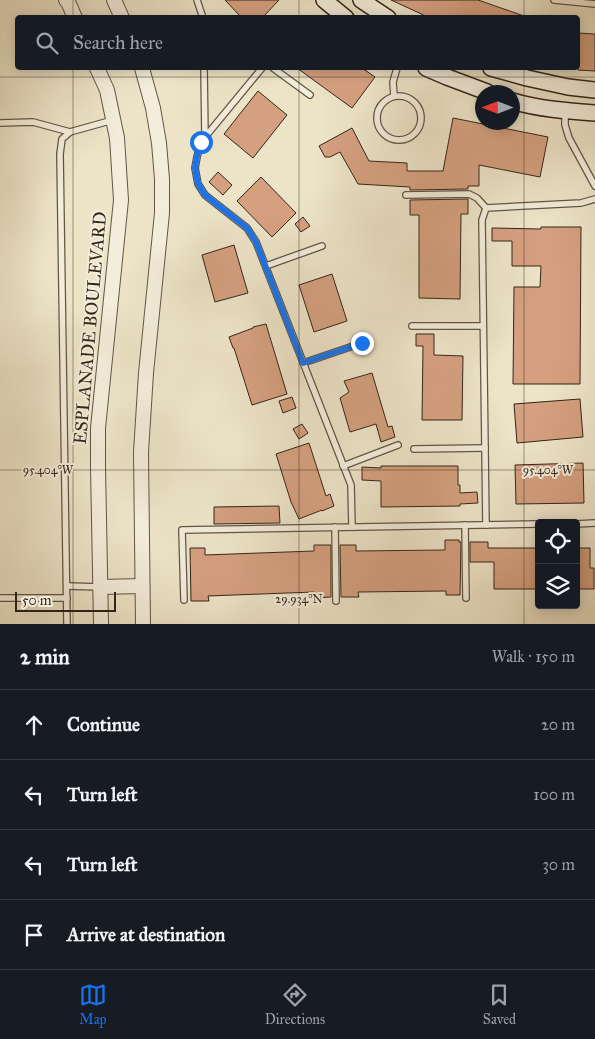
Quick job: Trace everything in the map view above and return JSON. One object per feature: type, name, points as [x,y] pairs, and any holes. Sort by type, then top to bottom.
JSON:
[{"type":"main road","points":[[324,0],[342,15]]},
{"type":"main road","points":[[365,1],[384,15]]},
{"type":"main road","points":[[431,70],[475,88]]},
{"type":"main road","points":[[498,70],[568,87],[595,90]]},
{"type":"main road","points":[[565,111],[568,87]]},
{"type":"main road","points":[[520,103],[565,111],[595,113]]},
{"type":"street","points":[[114,0],[121,15]]},
{"type":"street","points":[[70,1],[74,15]]},
{"type":"street","name":"ESPLANADE BOULEVARD","points":[[98,70],[107,90],[117,138],[120,200],[98,428],[101,624]]},
{"type":"street","points":[[143,70],[153,108],[159,143],[162,179],[162,213],[141,452],[143,624]]},
{"type":"street","points":[[100,586],[142,586]]},
{"type":"lane","points":[[197,0],[203,15]]},
{"type":"lane","points":[[554,0],[595,4]]},
{"type":"lane","points":[[204,70],[205,137]]},
{"type":"lane","points":[[260,70],[201,142],[195,168],[198,184],[205,195],[247,228],[256,242],[351,485],[352,527]]},
{"type":"lane","points":[[276,70],[310,95]]},
{"type":"lane","points":[[394,96],[397,70]]},
{"type":"lane","points":[[401,95],[415,101],[421,114],[419,129],[408,138],[401,140],[394,140],[387,136],[378,125],[378,110],[387,99],[394,96],[401,95]]},
{"type":"lane","points":[[565,111],[565,125],[569,138],[595,186]]},
{"type":"lane","points":[[67,624],[60,154],[62,139],[70,132],[113,120]]},
{"type":"lane","points":[[0,123],[33,122],[70,132]]},
{"type":"lane","points":[[406,195],[469,194],[477,198],[486,208]]},
{"type":"lane","points":[[486,208],[581,203],[595,199]]},
{"type":"lane","points":[[486,208],[482,220],[486,525]]},
{"type":"lane","points":[[266,266],[322,246]]},
{"type":"lane","points":[[412,326],[484,326]]},
{"type":"lane","points":[[303,363],[362,343]]},
{"type":"lane","points":[[343,466],[398,445]]},
{"type":"lane","points":[[414,449],[485,448]]},
{"type":"lane","points":[[580,524],[595,523]]},
{"type":"lane","points":[[184,600],[182,530],[535,524]]},
{"type":"lane","points":[[465,526],[466,598]]},
{"type":"lane","points":[[336,527],[336,601]]},
{"type":"lane","points":[[67,586],[100,586]]},
{"type":"lane","points":[[0,598],[67,598]]},
{"type":"building","points":[[225,0],[279,0],[265,15],[239,15]]},
{"type":"building","points":[[391,0],[478,0],[521,15],[424,15]]},
{"type":"building","points":[[580,33],[595,34],[595,71],[578,70],[580,70]]},
{"type":"building","points":[[300,70],[365,70],[375,77],[352,108]]},
{"type":"building","points":[[258,91],[287,115],[253,158],[224,134]]},
{"type":"building","points":[[453,118],[475,122],[475,130],[513,130],[548,137],[540,177],[479,165],[479,186],[468,186],[468,189],[410,190],[410,187],[358,184],[340,152],[330,157],[325,157],[319,146],[352,128],[369,161],[407,163],[407,171],[443,171]]},
{"type":"building","points":[[218,172],[232,185],[223,195],[209,182]]},
{"type":"building","points":[[261,177],[296,213],[272,237],[237,201]]},
{"type":"building","points":[[468,199],[468,214],[461,214],[460,299],[419,298],[419,215],[410,215],[410,200]]},
{"type":"building","points":[[303,217],[310,226],[301,232],[295,224]]},
{"type":"building","points":[[541,227],[581,227],[580,384],[513,384],[514,287],[540,287],[541,266],[512,266],[512,241],[492,241],[492,228],[541,229]]},
{"type":"building","points":[[234,245],[248,293],[215,302],[202,255]]},
{"type":"building","points":[[332,274],[347,321],[314,332],[299,285]]},
{"type":"building","points":[[266,324],[287,394],[252,405],[229,337]]},
{"type":"building","points":[[416,334],[434,334],[434,355],[463,356],[462,420],[422,420],[423,346],[416,346]]},
{"type":"building","points":[[372,373],[388,427],[392,426],[395,437],[381,442],[376,424],[350,432],[340,398],[349,392],[344,381]]},
{"type":"building","points":[[292,397],[296,408],[283,413],[279,401]]},
{"type":"building","points":[[580,399],[583,437],[517,443],[514,404]]},
{"type":"building","points":[[302,424],[308,433],[299,439],[293,429]]},
{"type":"building","points":[[309,443],[326,496],[330,494],[334,506],[299,519],[291,502],[276,454]]},
{"type":"building","points":[[583,463],[584,503],[516,504],[515,465]]},
{"type":"building","points":[[381,466],[458,466],[460,493],[477,492],[478,503],[460,504],[460,506],[381,507],[381,481],[362,480],[362,467],[381,468]]},
{"type":"building","points":[[279,506],[280,523],[214,524],[214,507]]},
{"type":"building","points":[[445,540],[459,540],[461,542],[460,595],[446,595],[446,591],[358,592],[359,597],[341,597],[340,545],[356,545],[356,551],[445,550]]},
{"type":"building","points":[[470,542],[488,542],[488,548],[535,548],[535,589],[494,589],[494,562],[470,562]]},
{"type":"building","points":[[314,545],[331,545],[331,597],[314,598],[314,592],[208,596],[209,601],[191,601],[190,548],[205,548],[205,555],[314,551]]},
{"type":"building","points":[[580,548],[590,548],[590,568],[594,568],[594,589],[580,589]]},
{"type":"route","points":[[201,142],[195,168],[198,184],[205,195],[247,228],[256,242],[303,363],[362,343]]}]
